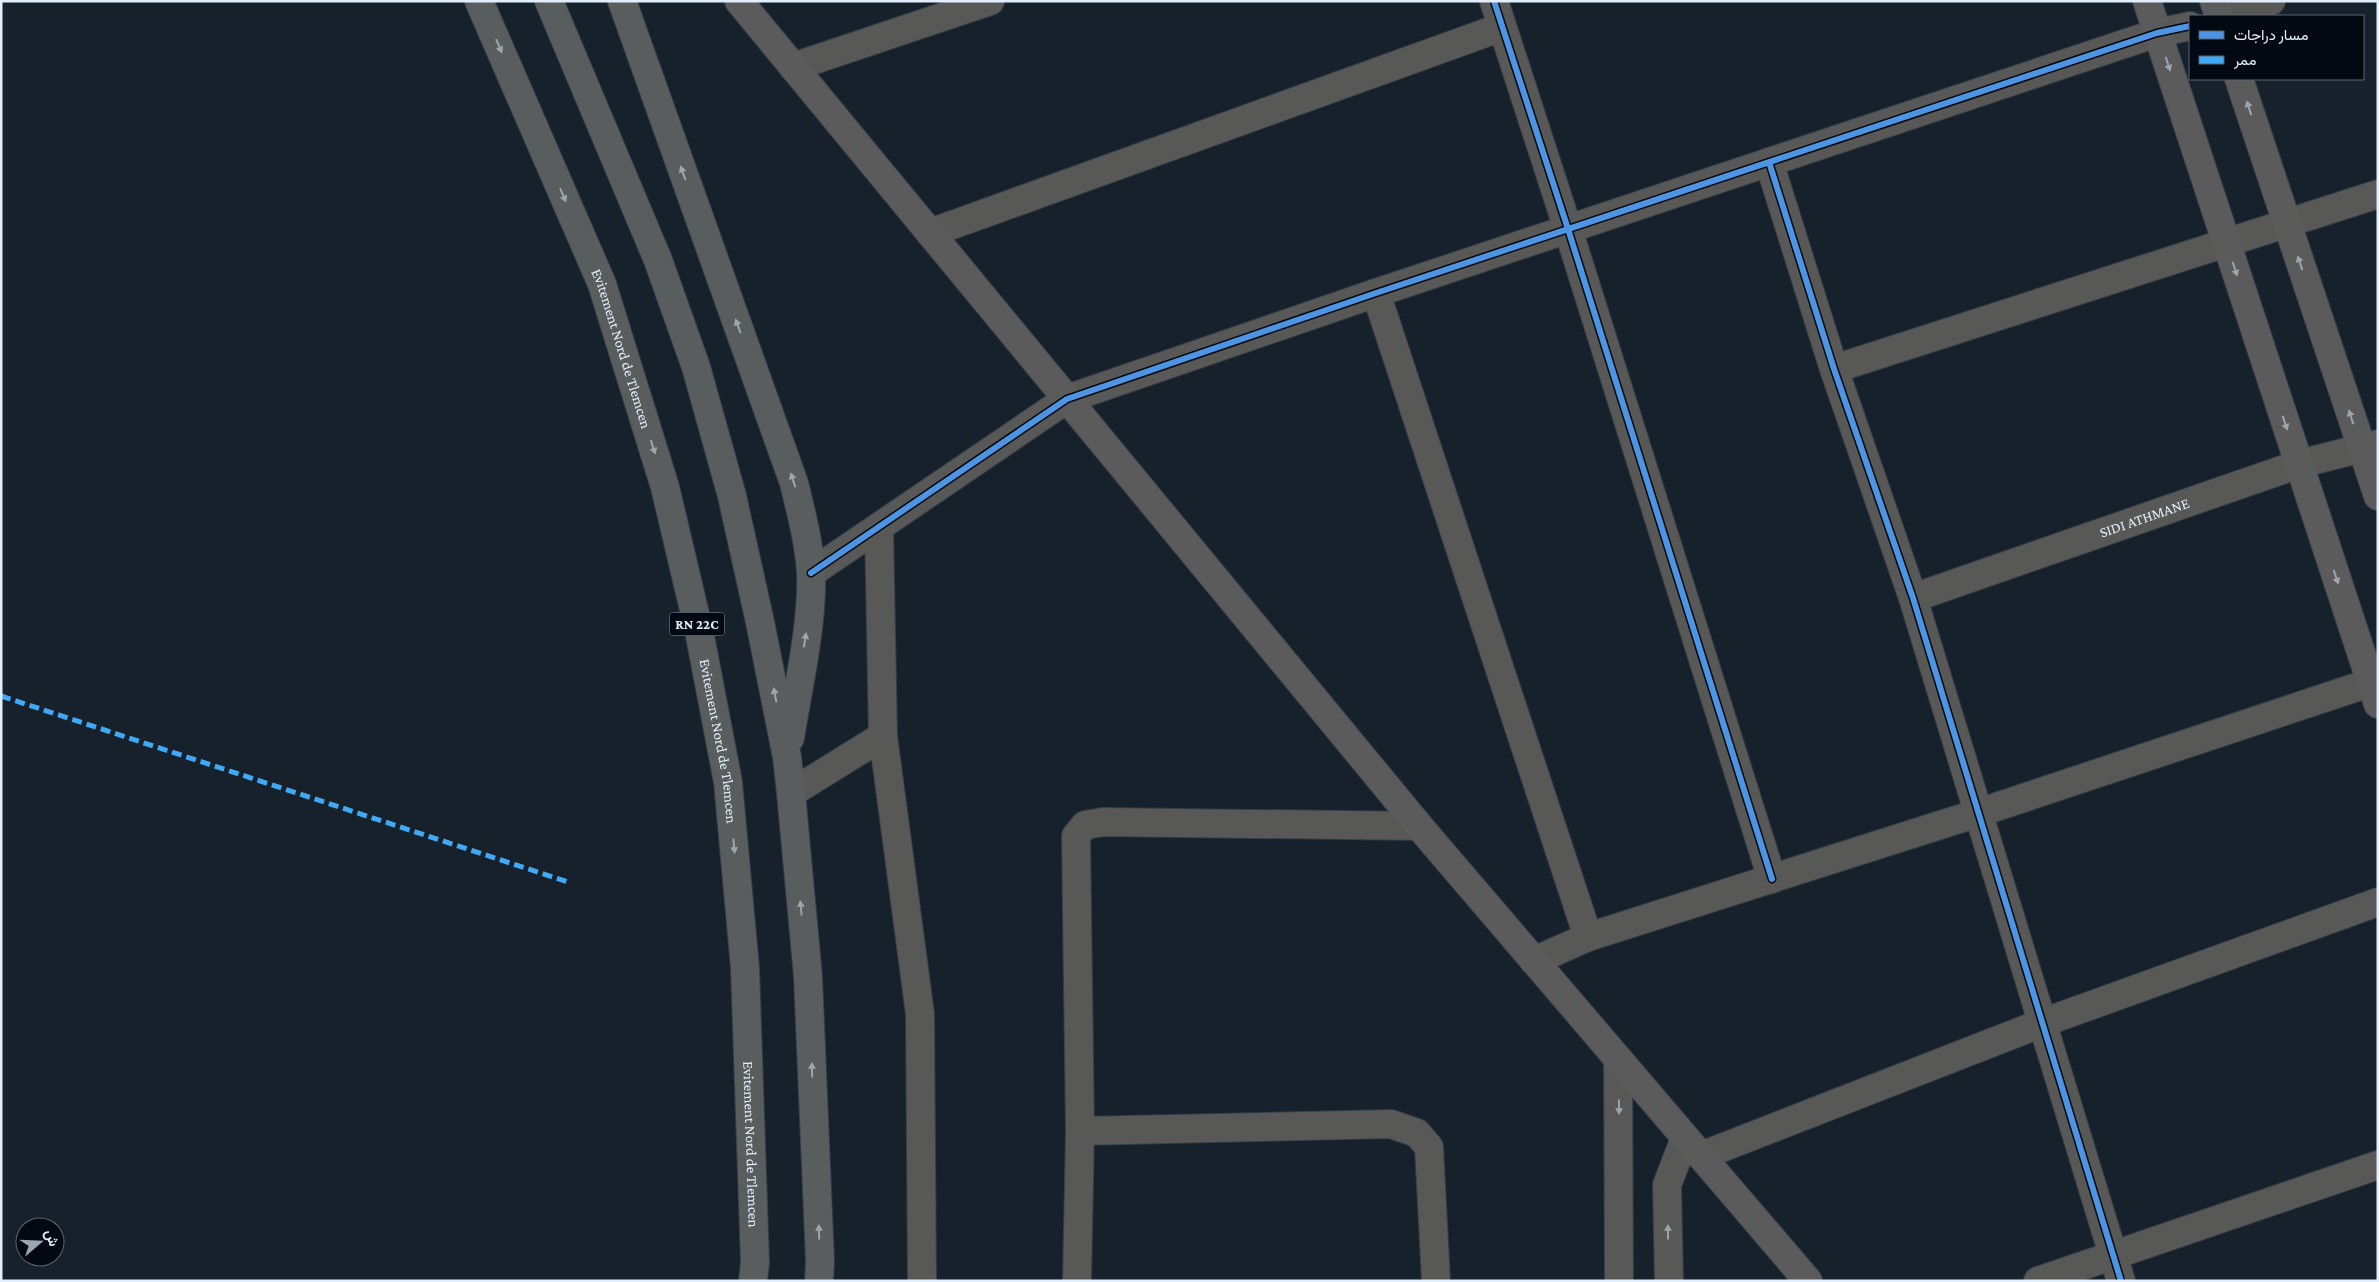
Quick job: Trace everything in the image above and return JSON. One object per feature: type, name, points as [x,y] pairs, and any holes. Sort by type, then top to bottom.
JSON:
[{"type":"highway","name":"Evitement Nord de Tlemcen","points":[[479,1],[602,284],[665,487],[699,631],[728,782],[744,968],[755,1262],[753,1281]]},
{"type":"highway","points":[[548,1],[658,260],[696,367],[732,496],[787,757],[791,793],[808,977],[820,1261],[819,1281]]},
{"type":"highway","points":[[622,1],[794,483],[805,529],[811,573],[809,614],[787,757]]},
{"type":"main road","points":[[739,1],[1419,826],[1808,1281]]},
{"type":"main road","points":[[2147,1],[2375,689]]},
{"type":"main road","points":[[2214,1],[2219,15]]},
{"type":"main road","points":[[2239,80],[2287,223],[2370,447],[2378,496]]},
{"type":"street","points":[[793,67],[990,1]]},
{"type":"street","points":[[1494,1],[1568,229],[1772,879]]},
{"type":"street","points":[[2231,15],[2271,1]]},
{"type":"street","points":[[811,573],[1067,399],[1376,293],[2157,33],[2189,26]]},
{"type":"street","points":[[930,233],[1502,27]]},
{"type":"street","points":[[1769,162],[1834,369],[1913,598],[2121,1281]]},
{"type":"street","points":[[1834,369],[2378,194]]},
{"type":"street","points":[[1376,293],[1588,937]]},
{"type":"street","name":"SIDI ATHMANE","points":[[1913,598],[2299,464],[2370,447]]},
{"type":"street","points":[[879,528],[884,736],[920,1014],[922,1281]]},
{"type":"street","points":[[1534,961],[1588,937],[2375,689]]},
{"type":"street","points":[[791,793],[884,736]]},
{"type":"street","points":[[1077,1281],[1080,1131],[1076,836],[1085,825],[1103,822],[1419,826]]},
{"type":"street","points":[[1669,1281],[1667,1185],[1693,1147],[2378,902]]},
{"type":"street","points":[[1618,1058],[1619,1281]]},
{"type":"street","points":[[1080,1131],[1391,1124],[1417,1134],[1429,1147],[1436,1281]]},
{"type":"street","points":[[2038,1281],[2112,1254],[2378,1165]]},
{"type":"marked path","points":[[1,696],[568,882]]},
{"type":"cycle path","points":[[1494,1],[1568,229],[1772,879]]},
{"type":"cycle path","points":[[811,573],[1067,399],[1376,293],[2157,33],[2189,26]]},
{"type":"cycle path","points":[[1769,162],[1834,369],[1913,598],[2121,1281]]}]
